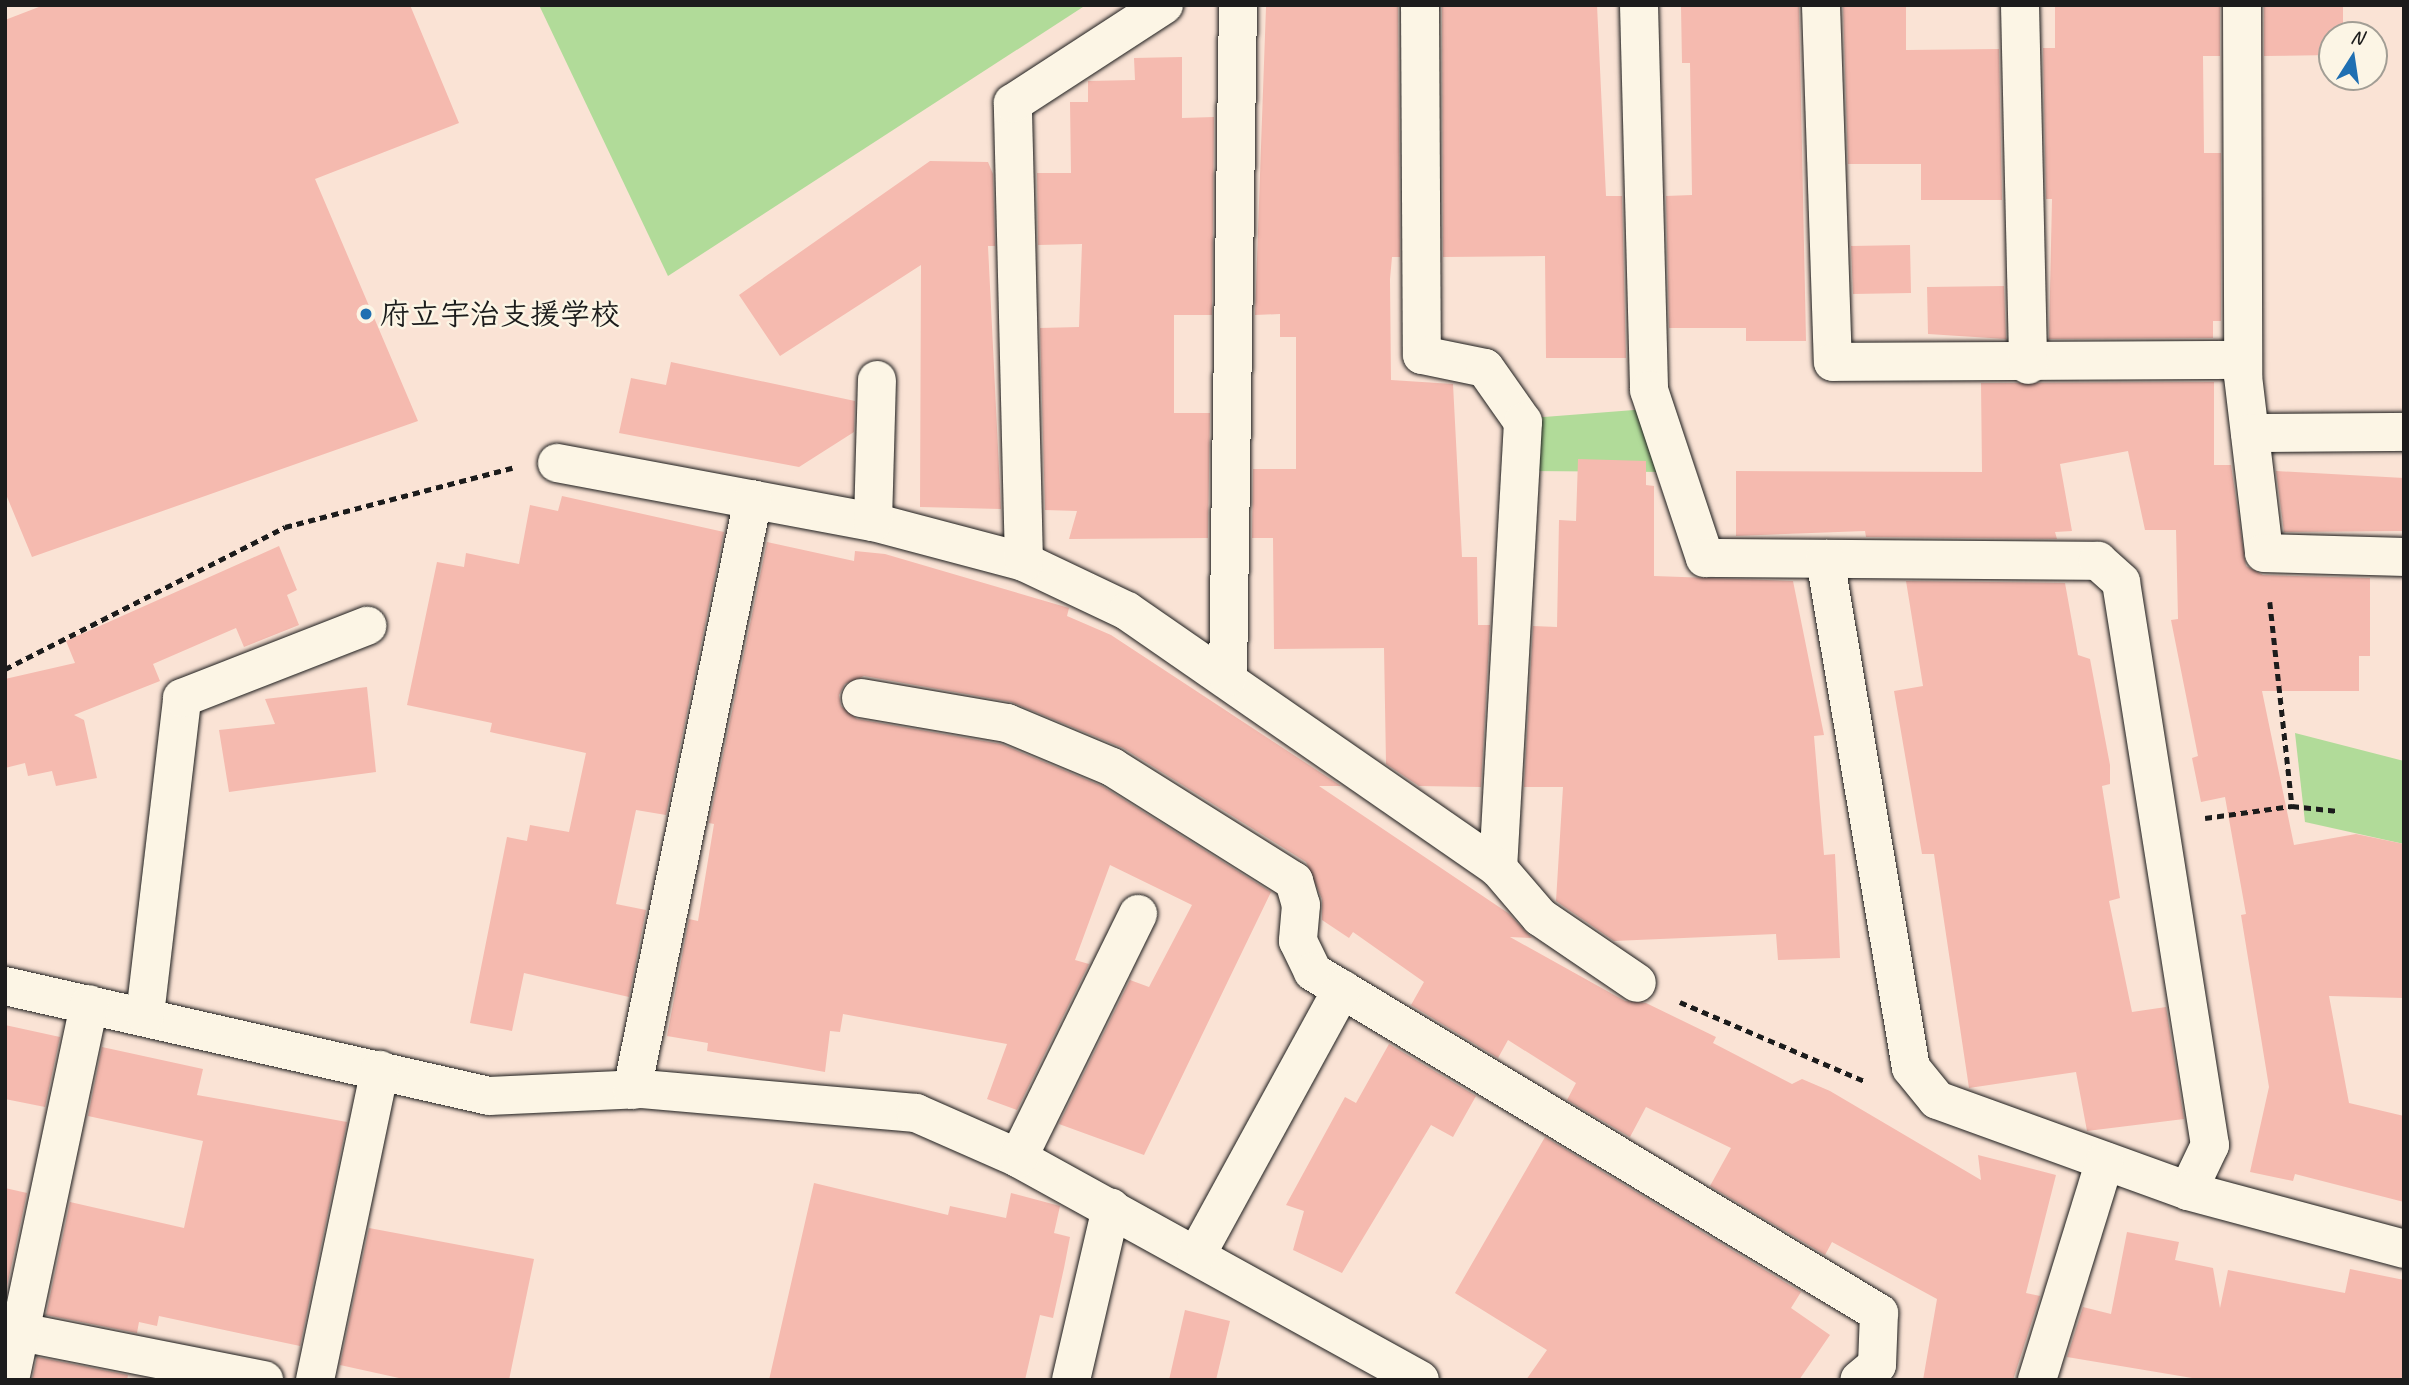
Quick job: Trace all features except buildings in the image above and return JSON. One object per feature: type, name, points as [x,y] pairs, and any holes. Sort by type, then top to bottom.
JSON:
[{"type":"street","points":[[1024,562],[1013,103],[1164,5]]},
{"type":"street","points":[[1228,677],[1238,5]]},
{"type":"street","points":[[1420,5],[1422,355],[1485,368],[1523,422],[1498,868]]},
{"type":"street","points":[[1639,5],[1649,390],[1705,558],[2098,561],[2121,582],[2210,1145],[2188,1191]]},
{"type":"street","points":[[1821,5],[1833,362],[2028,365],[2243,360]]},
{"type":"street","points":[[2020,5],[2028,365]]},
{"type":"street","points":[[2242,5],[2243,360],[2264,553],[2404,557]]},
{"type":"street","points":[[873,522],[877,380]]},
{"type":"street","points":[[2250,433],[2404,432]]},
{"type":"street","points":[[558,463],[873,522],[1024,562],[1127,611],[1228,677],[1498,868],[1540,917],[1637,983]]},
{"type":"street","points":[[632,1090],[753,499]]},
{"type":"street","points":[[1825,559],[1911,1068],[1937,1100],[2188,1191],[2404,1249]]},
{"type":"street","points":[[145,1015],[182,698],[367,626]]},
{"type":"street","points":[[861,698],[1007,723],[1112,767],[1294,881],[1301,905],[1298,941],[1313,972],[1880,1313],[1877,1365],[1859,1380]]},
{"type":"street","points":[[1017,1158],[1138,914]]},
{"type":"street","points":[[5,986],[145,1015],[489,1096],[632,1090],[916,1113],[1017,1158],[1197,1254],[1420,1380]]},
{"type":"street","points":[[1197,1254],[1342,989]]},
{"type":"street","points":[[10,1380],[89,1004]]},
{"type":"street","points":[[315,1380],[380,1070]]},
{"type":"street","points":[[2037,1380],[2105,1161]]},
{"type":"street","points":[[1071,1380],[1111,1208]]},
{"type":"street","points":[[20,1332],[264,1380]]},
{"type":"path","points":[[5,669],[285,527],[484,471],[558,463]]},
{"type":"path","points":[[2264,553],[2291,806]]},
{"type":"path","points":[[2160,824],[2291,806],[2338,811]]},
{"type":"path","points":[[1637,983],[1908,1100],[1937,1100]]},
{"type":"green space","points":[[539,5],[1086,5],[668,276]]},
{"type":"green space","points":[[1647,409],[1667,472],[1527,471],[1531,418]]},
{"type":"green space","points":[[2295,733],[2404,761],[2404,844],[2305,822]]},
{"type":"place","name":"府立宇治支援学校","points":[[366,314]]}]
